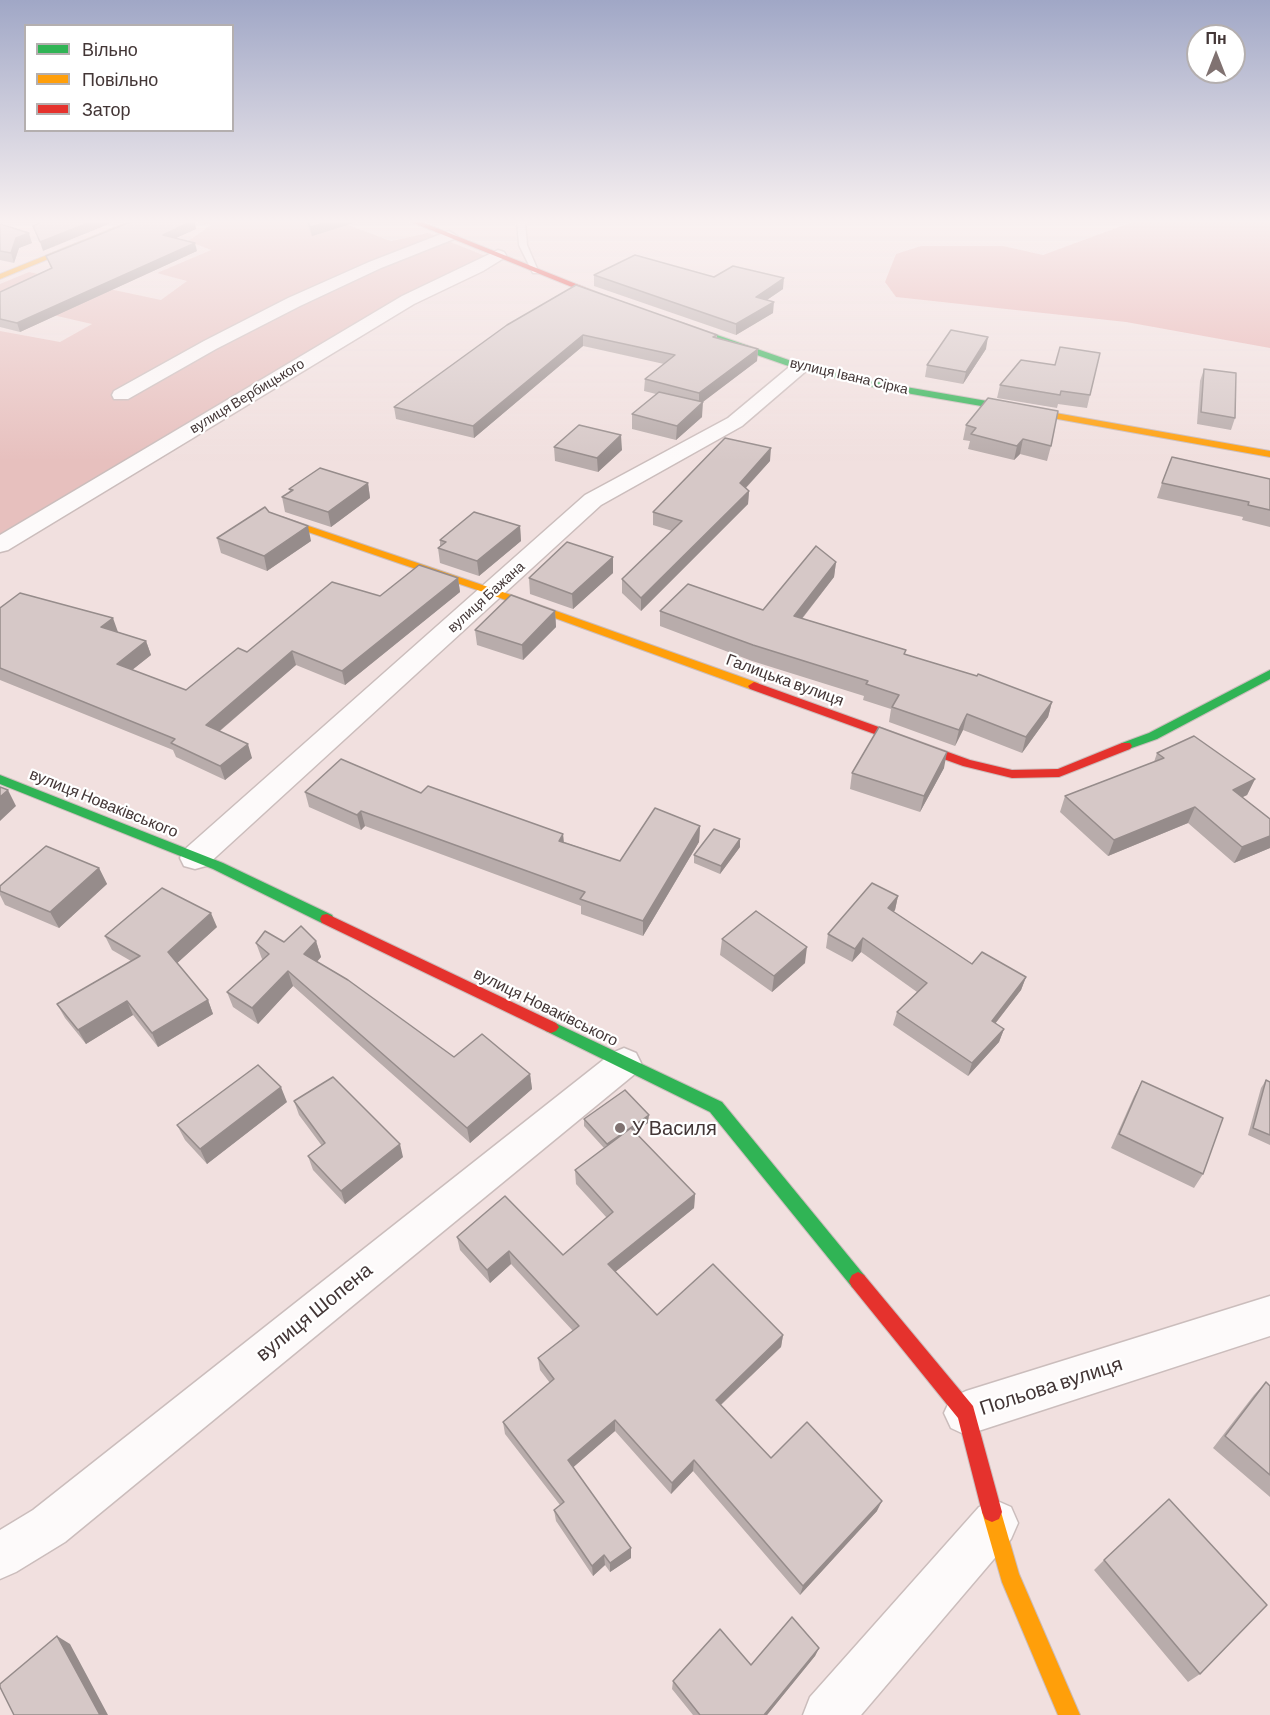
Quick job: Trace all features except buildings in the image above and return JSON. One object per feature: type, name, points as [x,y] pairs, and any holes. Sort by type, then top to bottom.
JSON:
[{"type":"street","points":[[121,395],[210,345],[296,301]]},
{"type":"street","name":"вулиця Вербицького","points":[[0,545],[406,301]]},
{"type":"street","points":[[613,301],[626,306]]},
{"type":"street","name":"вулиця Івана Сірка","points":[[658,317],[800,367],[877,385],[1270,454]]},
{"type":"street","name":"вулиця Бажана","points":[[195,858],[593,500],[735,422],[800,367]]},
{"type":"street","name":"Галицька вулиця","points":[[282,520],[493,591],[967,763],[1012,774],[1059,773],[1153,736],[1270,674]]},
{"type":"street","name":"вулиця Новаківського","points":[[0,779],[229,872],[716,1107],[966,1413]]},
{"type":"street","name":"вулиця Шопена","points":[[0,1556],[49,1526],[624,1063]]},
{"type":"street","name":"Польова вулиця","points":[[1069,1715],[1009,1575],[966,1413],[1270,1317]]},
{"type":"street","points":[[828,1715],[995,1522]]},
{"type":"shaded area","points":[[0,301],[413,301],[0,545],[0,331],[60,342],[92,324],[0,303]]},
{"type":"shaded area","points":[[933,301],[1270,301],[1270,348],[1126,322]]},
{"type":"traffic: fast","points":[[674,323],[800,367],[877,385],[1016,409]]},
{"type":"traffic: fast","points":[[1126,746],[1153,736],[1270,674]]},
{"type":"traffic: fast","points":[[0,779],[218,866],[327,919]]},
{"type":"traffic: fast","points":[[551,1027],[716,1107],[858,1281]]},
{"type":"traffic: slow","points":[[1016,409],[1270,454]]},
{"type":"traffic: slow","points":[[282,520],[493,592],[754,686]]},
{"type":"traffic: slow","points":[[992,1512],[1009,1575],[1069,1715]]},
{"type":"traffic: jam","points":[[754,686],[967,763],[1012,774],[1059,773],[1126,746]]},
{"type":"traffic: jam","points":[[327,919],[551,1027]]},
{"type":"traffic: jam","points":[[858,1281],[966,1413],[992,1512]]},
{"type":"place","name":"У Василя","points":[[620,1128]]}]
